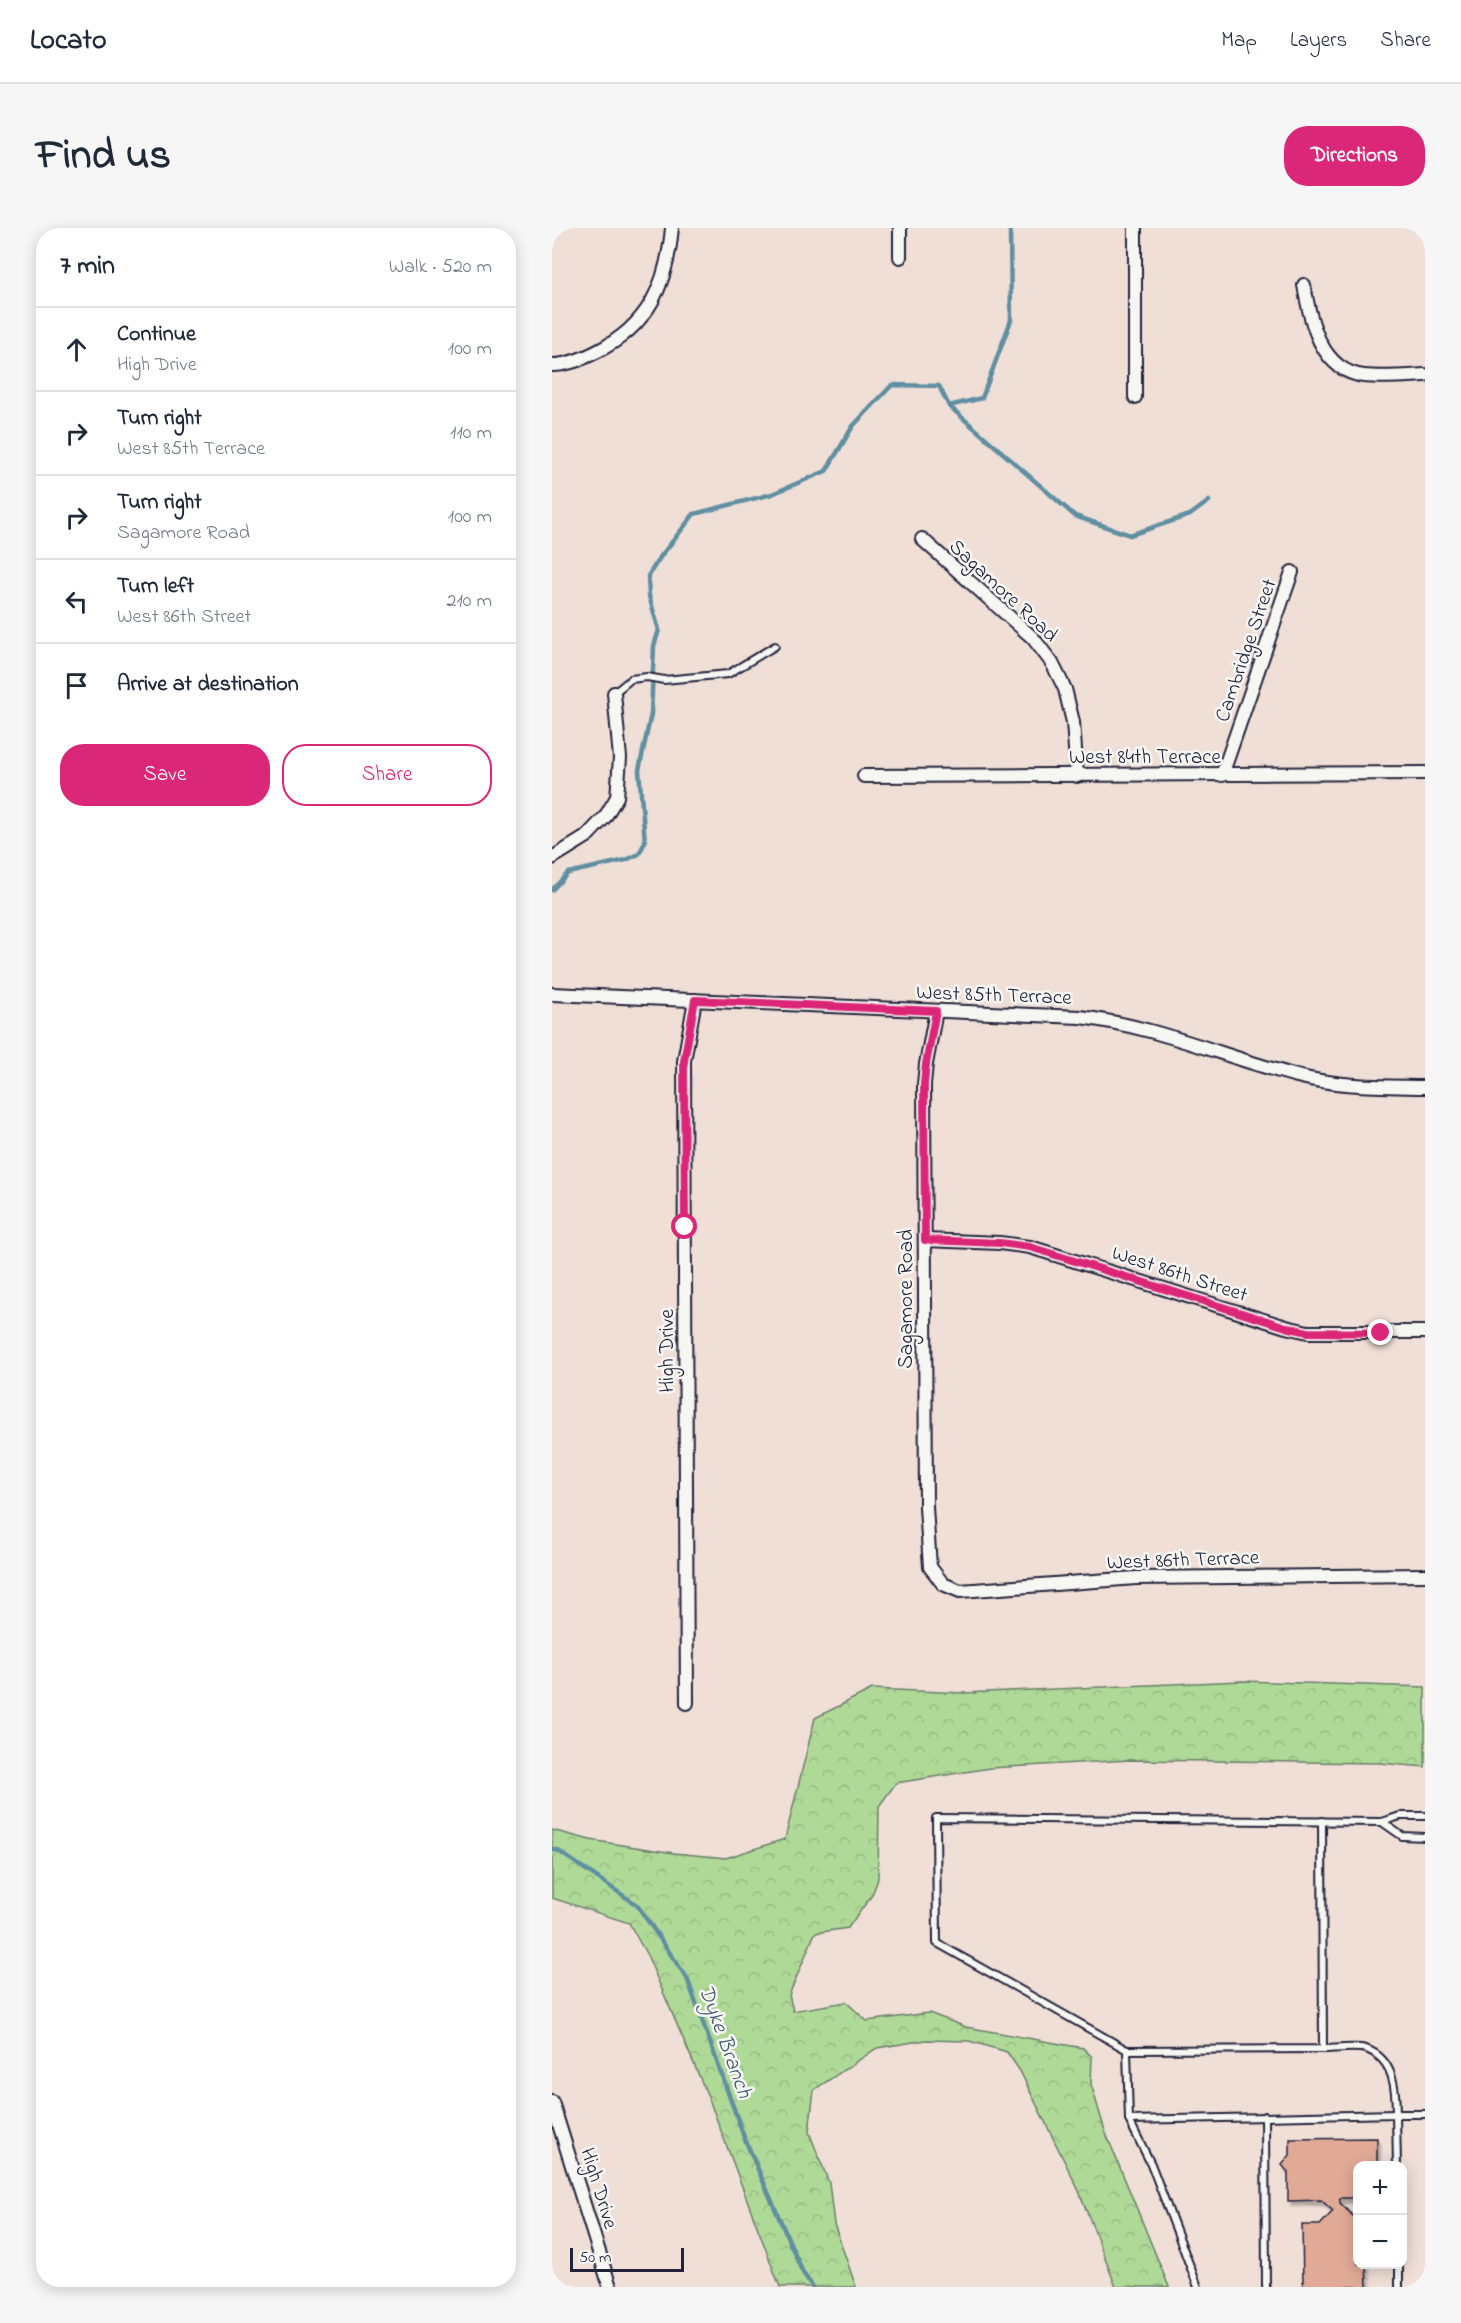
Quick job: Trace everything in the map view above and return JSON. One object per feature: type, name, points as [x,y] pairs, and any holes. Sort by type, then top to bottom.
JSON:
[{"type":"street","points":[[552,365],[580,360],[608,346],[623,336],[645,313],[663,279],[670,256],[672,228]]},
{"type":"street","points":[[900,228],[900,257]]},
{"type":"street","points":[[1135,228],[1135,398]]},
{"type":"street","points":[[1304,285],[1308,309],[1320,346],[1336,364],[1351,373],[1363,376],[1425,375]]},
{"type":"street","name":"Sagamore Road","points":[[922,539],[1033,638],[1052,663],[1065,689],[1074,722],[1077,776]]},
{"type":"street","name":"Cambridge Street","points":[[1222,775],[1292,572]]},
{"type":"street","points":[[552,858],[586,837],[605,816],[617,797],[620,758],[614,693]]},
{"type":"street","name":"West 84th Terrace","points":[[864,777],[1425,773]]},
{"type":"street","name":"West 85th Terrace","points":[[552,994],[1080,1017],[1114,1021],[1160,1032],[1297,1076],[1330,1083],[1425,1087]]},
{"type":"street","name":"High Drive","points":[[687,1703],[684,1061],[695,1000]]},
{"type":"street","name":"Sagamore Road","points":[[936,1011],[924,1084],[928,1551],[930,1567],[943,1584]]},
{"type":"street","name":"West 86th Street","points":[[925,1240],[1000,1243],[1030,1247],[1308,1332],[1425,1332]]},
{"type":"street","name":"West 86th Terrace","points":[[943,1584],[960,1591],[1146,1577],[1425,1575]]},
{"type":"street","name":"High Drive","points":[[552,2102],[610,2287]]},
{"type":"lane","points":[[614,693],[631,679],[647,677],[664,680],[728,674],[776,645]]},
{"type":"lane","points":[[1397,2161],[1396,2086],[1385,2063],[1365,2049],[1127,2050],[937,1943],[936,1818],[1382,1822],[1400,1816],[1425,1816]]},
{"type":"lane","points":[[1322,1821],[1323,2049]]},
{"type":"lane","points":[[1382,1822],[1402,1836],[1425,1837]]},
{"type":"lane","points":[[1127,2050],[1129,2120],[1151,2164],[1198,2287]]},
{"type":"lane","points":[[1129,2120],[1425,2114]]},
{"type":"lane","points":[[1265,2116],[1266,2287]]},
{"type":"lane","points":[[1399,2269],[1399,2287]]},
{"type":"green space","points":[[1242,1681],[1425,1687],[1425,1767],[1379,1763],[1129,1760],[990,1768],[896,1783],[879,1806],[878,1879],[872,1895],[848,1928],[815,1933],[789,1995],[793,2011],[846,2002],[867,2021],[929,2013],[966,2027],[1083,2048],[1092,2057],[1091,2084],[1105,2131],[1169,2287],[1116,2287],[1079,2191],[1020,2071],[1007,2052],[969,2041],[926,2040],[877,2048],[814,2090],[809,2132],[829,2183],[834,2224],[856,2287],[780,2287],[709,2099],[648,1957],[629,1923],[552,1898],[552,1830],[590,1840],[674,1853],[726,1858],[785,1839],[815,1718],[872,1689],[964,1693]]},
{"type":"building","points":[[1377,2138],[1377,2161],[1353,2161],[1353,2198],[1340,2198],[1340,2203],[1353,2216],[1353,2269],[1366,2269],[1367,2287],[1303,2287],[1302,2225],[1320,2225],[1333,2211],[1321,2200],[1288,2201],[1288,2172],[1282,2165],[1290,2155],[1290,2139]]},
{"type":"waterway","points":[[552,890],[568,873],[626,860],[639,854],[645,842],[639,770],[651,714],[654,646],[659,630],[649,596],[648,576],[661,556],[694,514],[772,494],[826,471],[853,426],[892,385],[939,386],[949,406],[982,398],[1011,320],[1010,228]]},
{"type":"waterway","points":[[949,406],[1075,516],[1130,535],[1190,515],[1209,501]]},
{"type":"waterway","name":"Dyke Branch","points":[[552,1850],[557,1850],[637,1905],[687,1978],[744,2137],[803,2273],[813,2287]]},
{"type":"route","points":[[685,1227],[684,1061],[695,1000],[936,1011],[924,1084],[925,1240],[1000,1243],[1030,1247],[1286,1327],[1308,1332],[1381,1333]]}]
